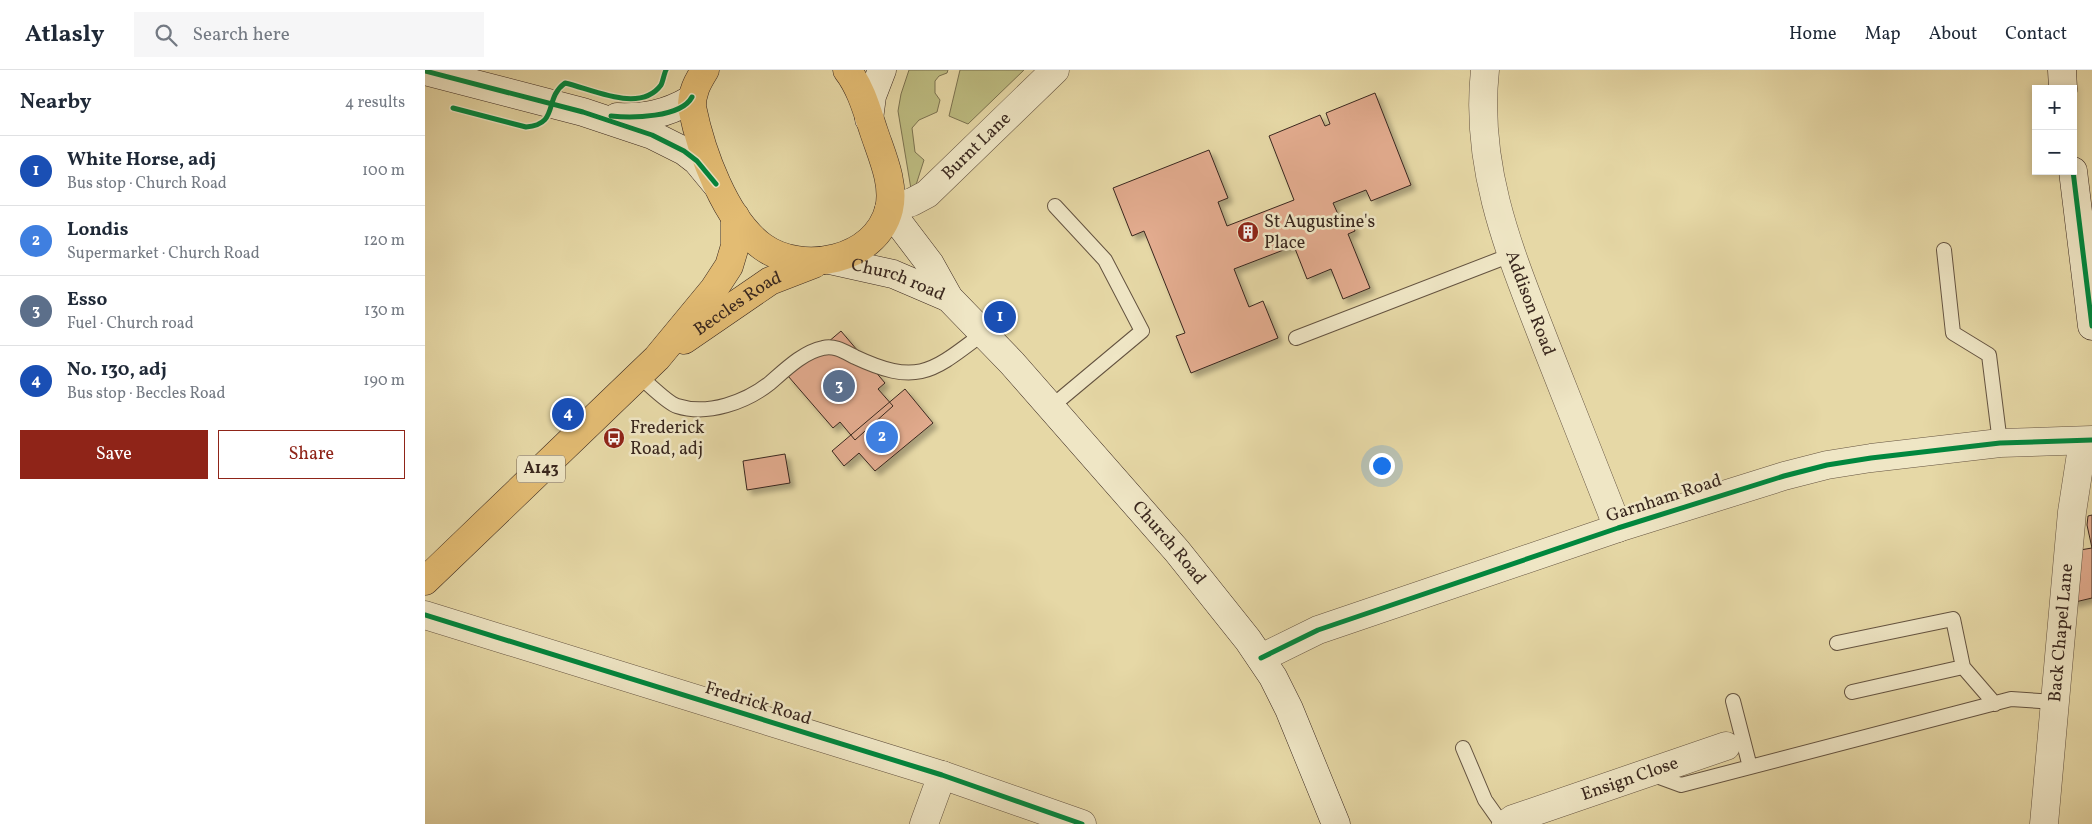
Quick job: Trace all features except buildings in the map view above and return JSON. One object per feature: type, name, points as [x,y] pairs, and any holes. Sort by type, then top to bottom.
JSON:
[{"type":"highway","points":[[847,70],[861,94],[887,171],[889,209]]},
{"type":"highway","points":[[697,80],[694,119],[716,184],[735,216],[762,246],[775,254],[789,259],[828,260]]},
{"type":"highway","name":"Beccles Road","points":[[648,367],[770,281],[787,272],[852,253],[881,226],[889,209]]},
{"type":"highway","name":"Beccles Road","points":[[425,581],[648,367],[714,289],[729,266],[735,246],[735,216]]},
{"type":"street","points":[[869,119],[872,96],[881,70]]},
{"type":"street","name":"Burnt Lane","points":[[889,209],[913,202],[927,194],[1055,70]]},
{"type":"street","name":"Addison Road","points":[[1485,70],[1483,116],[1485,149],[1498,215],[1511,254],[1618,528]]},
{"type":"street","points":[[2062,70],[2063,85]]},
{"type":"street","points":[[425,71],[583,112],[669,143],[697,161],[716,184]]},
{"type":"street","points":[[583,112],[623,117],[653,116],[678,107],[697,80]]},
{"type":"street","points":[[2073,175],[2092,326]]},
{"type":"street","name":"Church road","points":[[889,209],[930,264],[949,298]]},
{"type":"street","name":"Church road","points":[[828,260],[893,274],[949,298]]},
{"type":"street","name":"Church Road","points":[[949,298],[985,332],[1211,591],[1261,658],[1289,709],[1337,824]]},
{"type":"street","name":"Garnham Road","points":[[1261,658],[1318,630],[1618,528],[1784,476],[1827,465],[2000,443],[2087,440]]},
{"type":"street","name":"Back Chapel Lane","points":[[2044,824],[2072,512],[2087,440]]},
{"type":"street","name":"Fredrick Road","points":[[425,615],[942,775],[1082,824]]},
{"type":"street","name":"Ensign Close","points":[[1506,824],[1726,746]]},
{"type":"street","points":[[924,824],[942,775]]},
{"type":"lane","points":[[1051,407],[1141,331],[1105,260],[1055,206]]},
{"type":"lane","points":[[1944,250],[1953,333],[1989,355],[2000,443]]},
{"type":"lane","points":[[1296,338],[1511,254]]},
{"type":"lane","points":[[648,367],[676,406],[724,408],[767,385],[790,366],[815,350],[825,347],[835,347],[877,367],[910,373],[940,366],[985,332]]},
{"type":"lane","points":[[1837,642],[1953,619],[1963,667],[1995,704]]},
{"type":"lane","points":[[1852,692],[1963,667]]},
{"type":"lane","points":[[1651,774],[1681,785],[2011,700],[2056,702]]},
{"type":"lane","points":[[1733,701],[1750,767]]},
{"type":"lane","points":[[1463,748],[1485,800],[1502,824]]},
{"type":"shaded area","points":[[909,70],[948,70],[947,73],[939,76],[935,81],[935,93],[940,100],[937,112],[919,120],[912,128],[915,152],[924,160],[915,188],[911,189],[898,111],[901,94]]},
{"type":"shaded area","points":[[960,70],[1024,70],[968,124],[949,116]]},
{"type":"cycle path","points":[[453,108],[526,127],[537,125],[543,121],[558,89],[565,83],[615,97],[641,98],[652,93],[661,85],[666,70]]},
{"type":"cycle path","points":[[425,71],[583,112],[652,135],[684,151],[697,161],[716,184]]},
{"type":"cycle path","points":[[611,116],[631,117],[667,113],[686,104],[692,97]]},
{"type":"cycle path","points":[[2073,175],[2092,326]]},
{"type":"cycle path","points":[[1261,658],[1318,630],[1618,528],[1784,476],[1827,465],[1871,458],[2000,443],[2092,440]]},
{"type":"cycle path","points":[[425,615],[942,775],[1082,824]]},
{"type":"place","name":"St Augustine's Place","points":[[1248,232]]},
{"type":"place","name":"White Horse, adj","points":[[1000,317]]},
{"type":"place","name":"Esso","points":[[839,386]]},
{"type":"place","name":"No. 130, adj","points":[[568,414]]},
{"type":"place","name":"Londis","points":[[882,437]]},
{"type":"place","name":"Frederick Road, adj","points":[[614,438]]}]
